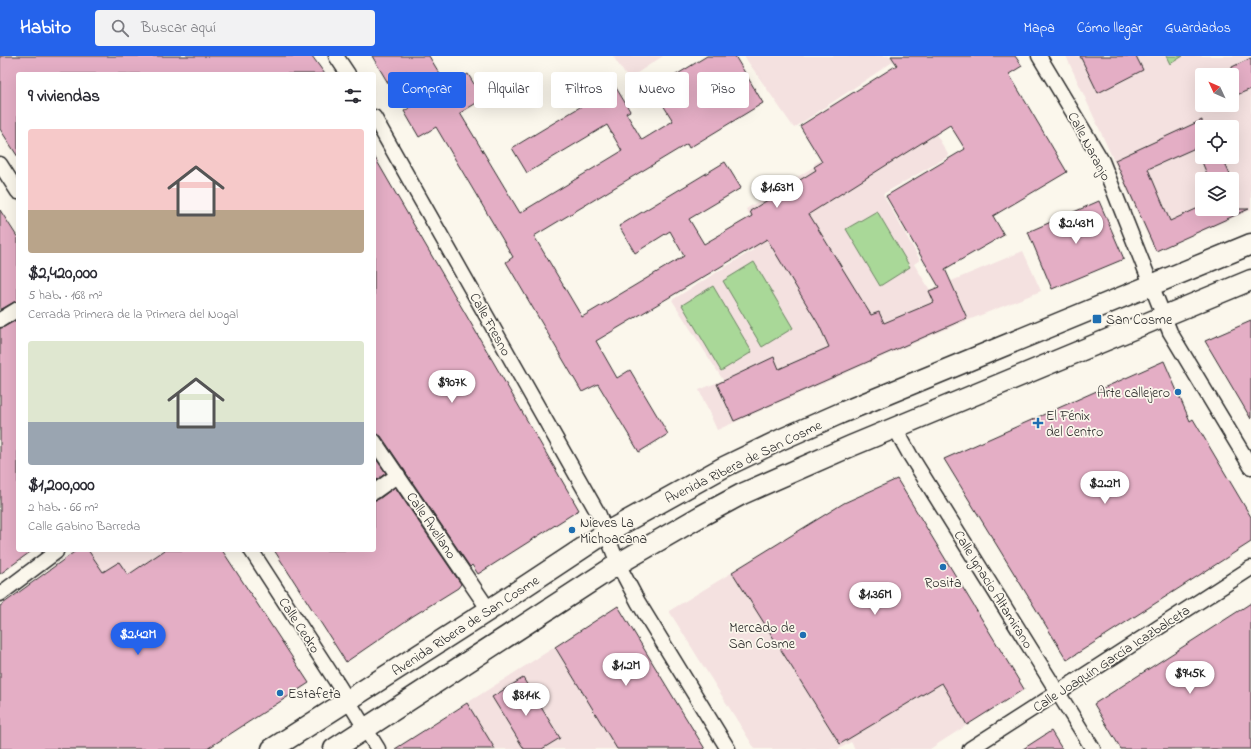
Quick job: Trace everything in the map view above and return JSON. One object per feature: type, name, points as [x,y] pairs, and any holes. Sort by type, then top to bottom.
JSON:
[{"type":"main road","name":"Avenida Ribera de San Cosme","points":[[272,749],[489,610],[607,532],[724,467],[782,439],[904,386],[1251,244]]},
{"type":"main road","points":[[334,749],[618,564],[742,494],[851,446],[1251,280]]},
{"type":"street","points":[[336,56],[347,72]]},
{"type":"street","name":"Calle Naranjo","points":[[1039,56],[1102,161],[1170,332],[1251,467]]},
{"type":"street","name":"Calle Fresno","points":[[376,121],[599,515],[607,532],[618,564],[638,602],[728,749]]},
{"type":"street","points":[[0,164],[16,189]]},
{"type":"street","points":[[0,320],[16,310]]},
{"type":"street","name":"Calle Ignacio Altamirano","points":[[895,428],[910,455],[1059,692],[1093,749]]},
{"type":"street","name":"Calle Avellano","points":[[376,444],[489,610]]},
{"type":"street","points":[[376,491],[398,476]]},
{"type":"street","points":[[0,594],[56,552]]},
{"type":"street","name":"Calle Cedro","points":[[252,552],[378,749]]},
{"type":"street","name":"Calle Joaquín García Icazbalceta","points":[[970,749],[1251,568]]},
{"type":"shaded area","points":[[613,56],[663,56],[639,72],[625,72],[625,74]]},
{"type":"shaded area","points":[[744,56],[891,56],[894,61],[794,128]]},
{"type":"shaded area","points":[[1066,56],[1251,56],[1251,210],[1239,215],[1239,172],[1195,172],[1195,216],[1237,216],[1155,251]]},
{"type":"shaded area","points":[[916,100],[949,156],[883,194],[920,260],[914,264],[930,290],[1023,251],[1041,291],[946,329],[717,430],[699,390],[723,380],[672,300],[753,250],[748,241],[760,232],[746,209]]},
{"type":"shaded area","name":"Mercado de San Cosme","points":[[845,503],[942,682],[967,725],[930,749],[855,749],[851,742],[839,749],[755,749],[669,611]]},
{"type":"shaded area","points":[[68,552],[162,552],[98,595]]},
{"type":"shaded area","points":[[555,647],[617,749],[495,749],[467,703]]},
{"type":"green space","points":[[1166,56],[1183,56],[1170,64]]},
{"type":"green space","points":[[877,211],[910,267],[880,286],[846,229]]},
{"type":"green space","points":[[754,262],[793,328],[762,347],[723,281]]},
{"type":"green space","points":[[713,286],[752,352],[721,371],[682,305]]},
{"type":"building","points":[[0,56],[312,56],[324,72],[16,72],[16,154],[0,129]]},
{"type":"building","points":[[372,56],[429,56],[439,72],[388,72],[388,83]]},
{"type":"building","points":[[707,56],[735,56],[745,72],[697,72],[697,108],[749,108],[749,80],[763,103],[689,148],[687,144],[534,236],[582,317],[684,256],[670,231],[635,253],[619,226],[725,162],[741,188],[689,219],[704,244],[752,216],[750,211],[816,170],[814,167],[822,162],[800,126],[897,65],[891,56],[1015,56],[1022,66],[1009,74],[1067,172],[993,216],[1004,235],[945,269],[967,318],[734,421],[717,384],[774,357],[779,369],[829,347],[819,325],[767,239],[596,341],[617,378],[630,370],[668,434],[639,452],[598,384],[582,392],[506,262],[513,257],[436,127],[419,137],[404,111],[409,108],[466,108],[466,75],[468,74],[474,84],[474,104],[460,113],[520,213],[622,151],[607,125],[527,173],[512,148],[578,108],[617,108],[617,89],[625,103],[625,108],[628,108],[630,111],[626,113],[642,140],[673,121],[665,108],[689,108],[689,72],[681,72]],"holes":[[[950,125],[965,149],[886,196],[939,287],[929,291],[934,302],[884,323],[879,312],[871,315],[809,214]]]},
{"type":"building","points":[[1080,56],[1136,56],[1143,70],[1098,93]]},
{"type":"building","points":[[1251,58],[1251,89],[1239,94],[1239,68],[1232,67]]},
{"type":"building","points":[[1195,123],[1195,148],[1148,169],[1170,221],[1195,209],[1195,216],[1234,216],[1156,251],[1115,160]]},
{"type":"building","points":[[376,159],[579,510],[478,574],[472,565],[470,567],[381,436],[376,434]]},
{"type":"building","points":[[1203,164],[1225,164],[1229,172],[1206,172]]},
{"type":"building","points":[[1099,201],[1124,259],[1052,289],[1028,232]]},
{"type":"building","points":[[1239,209],[1249,209],[1239,214]]},
{"type":"building","points":[[0,210],[16,235],[16,302],[0,310]]},
{"type":"building","points":[[16,320],[16,552],[30,552],[0,574],[0,328]]},
{"type":"building","points":[[1251,321],[1251,419],[1205,341]]},
{"type":"building","points":[[1164,361],[1190,421],[1193,419],[1251,517],[1251,542],[1067,660],[944,459]]},
{"type":"building","points":[[376,459],[386,473],[376,480]]},
{"type":"building","points":[[897,479],[1024,689],[967,725],[942,683],[840,744],[732,572],[844,503]]},
{"type":"building","points":[[395,487],[461,584],[458,588],[413,616],[346,662],[275,552],[376,552],[376,500]]},
{"type":"building","points":[[74,552],[89,552],[103,572],[119,562],[128,575],[162,552],[223,552],[309,683],[207,749],[0,749],[0,606]]},
{"type":"building","points":[[1251,603],[1251,749],[1121,749],[1094,704]]},
{"type":"building","points":[[618,606],[705,749],[617,749],[555,647]]},
{"type":"building","points":[[523,678],[560,738],[542,749],[524,749],[492,697]]},
{"type":"building","points":[[467,703],[495,749],[395,749],[450,714]]},
{"type":"building","points":[[1051,731],[1062,749],[1023,749]]},
{"type":"place","name":"San Cosme","points":[[1097,319]]},
{"type":"place","name":"Arte callejero","points":[[1178,392]]},
{"type":"place","name":"El Fénix del Centro","points":[[1038,423]]},
{"type":"place","name":"Nieves La Michoacana","points":[[572,530]]},
{"type":"place","name":"Rosita","points":[[943,567]]},
{"type":"place","name":"Mercado de San Cosme","points":[[803,635]]},
{"type":"place","name":"Estafeta","points":[[280,693]]}]
